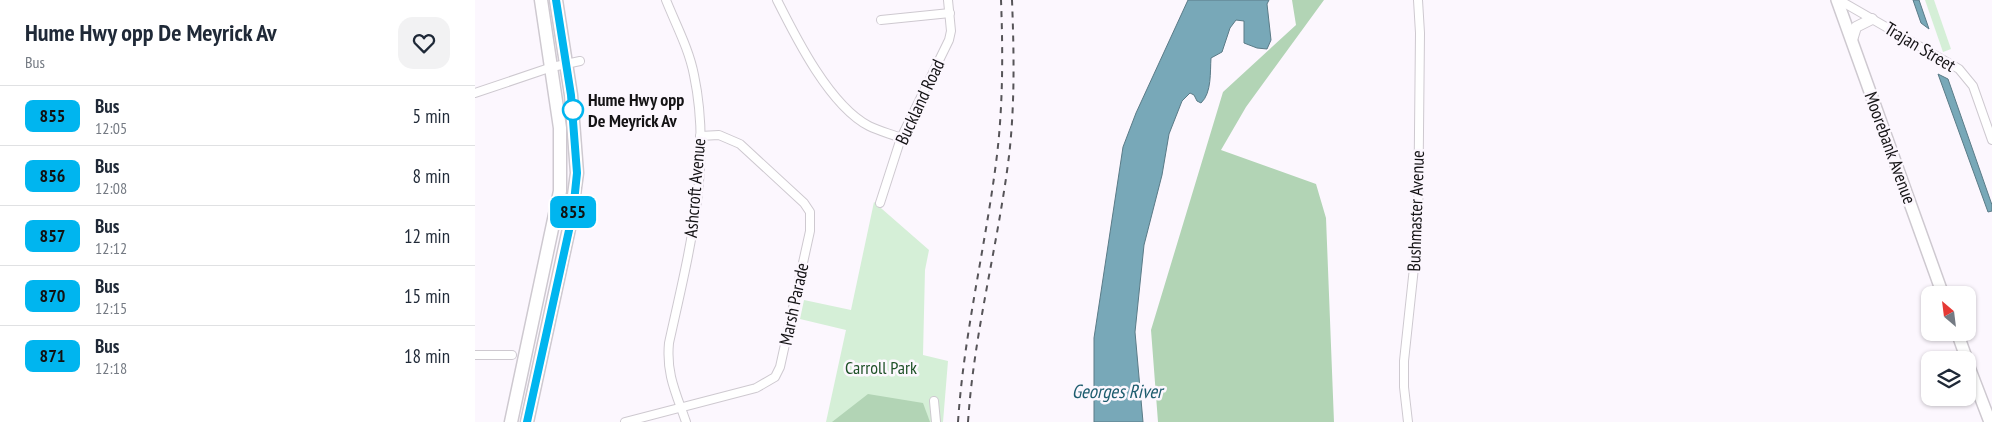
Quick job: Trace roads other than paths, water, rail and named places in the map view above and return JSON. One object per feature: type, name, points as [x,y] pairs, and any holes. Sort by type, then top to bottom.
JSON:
[{"type":"highway","points":[[511,422],[561,191],[560,128],[541,0]]},
{"type":"highway","points":[[527,422],[575,201],[577,143],[556,0]]},
{"type":"main road","name":"Moorebank Avenue","points":[[1838,0],[1940,286]]},
{"type":"main road","points":[[1976,385],[1990,422]]},
{"type":"street","name":"Ashcroft Avenue","points":[[666,0],[689,55],[695,76],[700,136],[695,226],[669,343],[667,360],[668,371],[686,422]]},
{"type":"street","points":[[777,0],[816,71],[845,106],[869,126],[901,138]]},
{"type":"street","name":"Buckland Road","points":[[880,203],[901,138],[949,40],[951,31],[948,0]]},
{"type":"street","name":"Bushmaster Avenue","points":[[1408,422],[1404,387],[1405,361],[1418,230],[1420,33],[1418,0]]},
{"type":"street","name":"Trajan Street","points":[[1838,0],[1939,57],[1968,78],[1973,86],[1992,140]]},
{"type":"street","points":[[881,20],[950,13]]},
{"type":"street","points":[[1852,40],[1856,27],[1872,19]]},
{"type":"street","points":[[475,93],[552,67],[580,61]]},
{"type":"street","name":"Marsh Parade","points":[[625,422],[756,388],[775,378],[780,367],[811,221],[810,212],[804,203],[740,144],[719,135],[700,136]]},
{"type":"street","points":[[475,355],[511,355]]},
{"type":"street","points":[[934,401],[936,422]]},
{"type":"water","name":"Georges River","points":[[1188,0],[1269,0],[1267,4],[1271,40],[1267,49],[1257,48],[1244,43],[1244,21],[1236,20],[1230,28],[1222,52],[1211,58],[1210,82],[1205,99],[1201,103],[1190,93],[1182,101],[1169,134],[1162,175],[1144,245],[1135,332],[1143,422],[1094,422],[1094,338],[1123,147],[1136,113]]},
{"type":"water","points":[[1913,0],[1919,0],[1929,29],[1921,23]]},
{"type":"water","points":[[1938,74],[1948,79],[1992,205],[1992,211],[1988,212]]},
{"type":"railway","points":[[958,422],[965,355],[999,136],[1002,78],[1001,0]]},
{"type":"railway","points":[[968,422],[975,355],[1009,156],[1013,78],[1012,0]]},
{"type":"place","name":"Hume Hwy opp De Meyrick Av","points":[[573,110]]},
{"type":"park label","name":"Carroll Park","points":[[881,368]]}]
